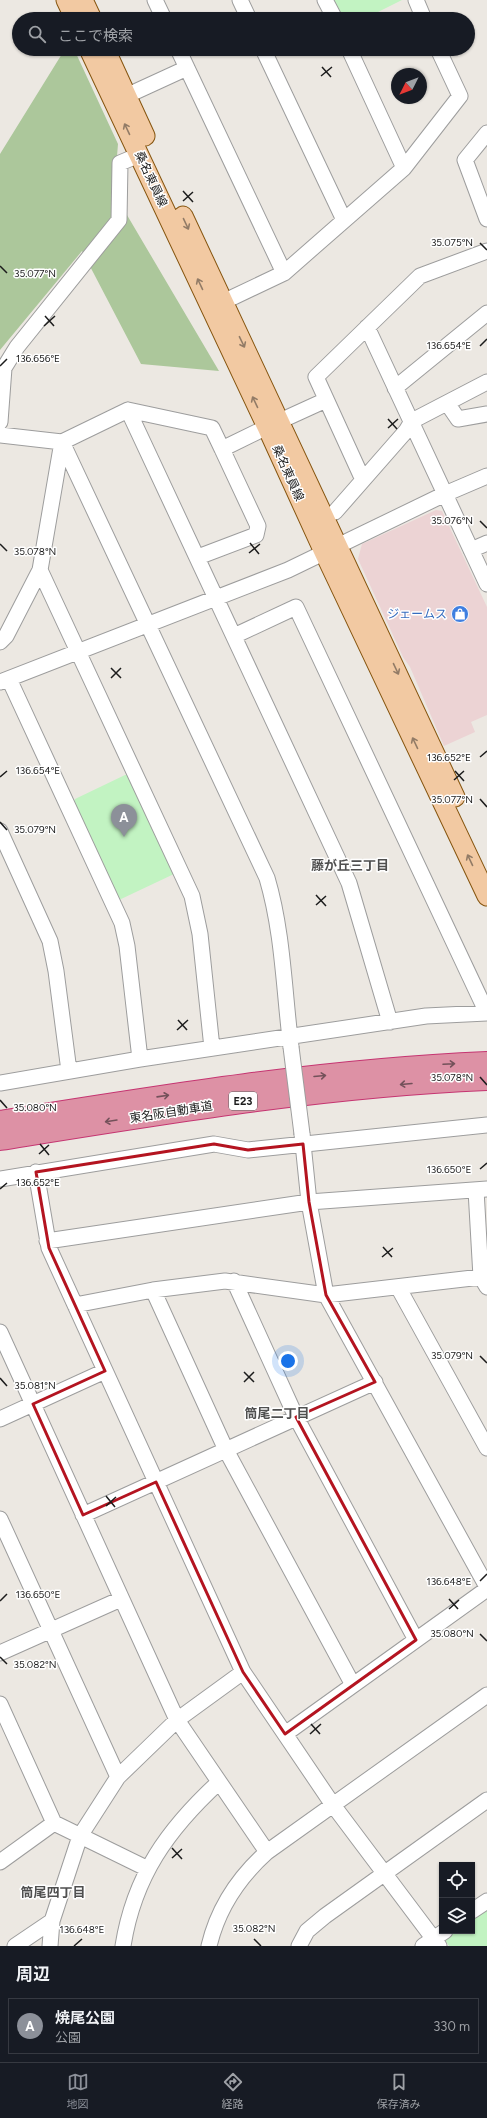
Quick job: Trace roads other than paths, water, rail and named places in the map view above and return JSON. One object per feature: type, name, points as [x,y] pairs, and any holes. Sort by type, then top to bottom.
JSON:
[{"type":"highway","name":"東名阪自動車道","points":[[0,1122],[276,1080],[431,1065],[487,1063]]},
{"type":"highway","name":"東名阪自動車道","points":[[0,1139],[277,1096],[433,1082],[487,1080]]},
{"type":"main road","points":[[66,0],[72,12]]},
{"type":"main road","points":[[83,0],[89,12]]},
{"type":"main road","name":"桑名東員線","points":[[92,56],[139,154],[273,424],[330,549],[382,672],[487,896]]},
{"type":"main road","name":"桑名東員線","points":[[108,56],[223,302],[273,424]]},
{"type":"main road","name":"桑名東員線","points":[[330,549],[487,865]]},
{"type":"street","points":[[155,0],[161,12]]},
{"type":"street","points":[[240,0],[246,12]]},
{"type":"street","points":[[326,0],[331,12]]},
{"type":"street","points":[[416,0],[421,12]]},
{"type":"street","points":[[181,56],[284,273]]},
{"type":"street","points":[[266,56],[344,220]]},
{"type":"street","points":[[352,56],[404,168]]},
{"type":"street","points":[[223,302],[284,273],[404,168],[460,96],[441,56]]},
{"type":"street","points":[[126,96],[187,68]]},
{"type":"street","points":[[487,133],[465,160],[487,219]]},
{"type":"street","points":[[0,422],[4,368],[17,347],[119,220],[120,163],[139,154]]},
{"type":"street","points":[[363,480],[316,377],[420,276],[487,251]]},
{"type":"street","points":[[395,388],[487,313]]},
{"type":"street","points":[[367,327],[487,584]]},
{"type":"street","points":[[335,512],[406,431],[412,421],[487,382]]},
{"type":"street","points":[[222,449],[326,400]]},
{"type":"street","points":[[447,403],[458,419],[487,414]]},
{"type":"street","points":[[128,410],[349,883],[390,1022]]},
{"type":"street","points":[[0,435],[62,442],[128,410],[212,428],[258,526],[256,536],[198,557]]},
{"type":"street","points":[[0,642],[6,636],[40,570],[62,442]]},
{"type":"street","points":[[62,442],[149,625],[266,878],[273,900],[277,923],[309,1202],[326,1295],[487,1588],[285,1734]]},
{"type":"street","points":[[140,1059],[127,946],[122,923],[5,680],[288,570],[445,494],[487,476]]},
{"type":"street","points":[[471,550],[487,543]]},
{"type":"street","points":[[40,570],[192,896],[200,934],[212,1048]]},
{"type":"street","points":[[0,1083],[212,1048],[291,1042],[426,1016],[487,1013],[296,607],[234,636]]},
{"type":"street","points":[[0,831],[50,941],[56,971],[69,1071]]},
{"type":"street","points":[[0,1178],[214,1144],[248,1150],[302,1139],[487,1125]]},
{"type":"street","points":[[36,1172],[47,1241],[243,1672],[333,1805],[435,1940]]},
{"type":"street","points":[[47,1241],[309,1202],[481,1190],[484,1282],[398,1287],[326,1295],[234,1281],[153,1290],[76,1305]]},
{"type":"street","points":[[234,1281],[296,1417],[416,1640]]},
{"type":"street","points":[[398,1287],[487,1448]]},
{"type":"street","points":[[153,1290],[226,1450],[353,1685]]},
{"type":"street","points":[[0,1332],[177,1720],[267,1852]]},
{"type":"street","points":[[0,1419],[105,1371]]},
{"type":"street","points":[[84,1515],[375,1382]]},
{"type":"street","points":[[0,1519],[118,1777]]},
{"type":"street","points":[[0,1653],[121,1599]]},
{"type":"street","points":[[50,1946],[52,1921],[80,1836],[118,1777],[177,1720],[243,1672]]},
{"type":"street","points":[[209,1946],[217,1919],[232,1890],[250,1866],[267,1852],[487,1695]]},
{"type":"street","points":[[0,1704],[54,1823],[148,1869]]},
{"type":"street","points":[[123,1946],[132,1910],[148,1869],[176,1825],[219,1782]]},
{"type":"street","points":[[299,1946],[307,1931],[315,1924],[487,1800]]},
{"type":"street","points":[[0,1862],[54,1823]]},
{"type":"street","points":[[475,1910],[487,1901]]},
{"type":"street","points":[[15,1946],[52,1921]]},
{"type":"place","name":"ジェームス","points":[[460,614]]},
{"type":"place","name":"焼尾公園","points":[[124,837]]},
{"type":"district","name":"藤が丘三丁目","points":[[350,865]]},
{"type":"district","name":"筒尾二丁目","points":[[277,1413]]},
{"type":"district","name":"筒尾四丁目","points":[[53,1892]]}]
